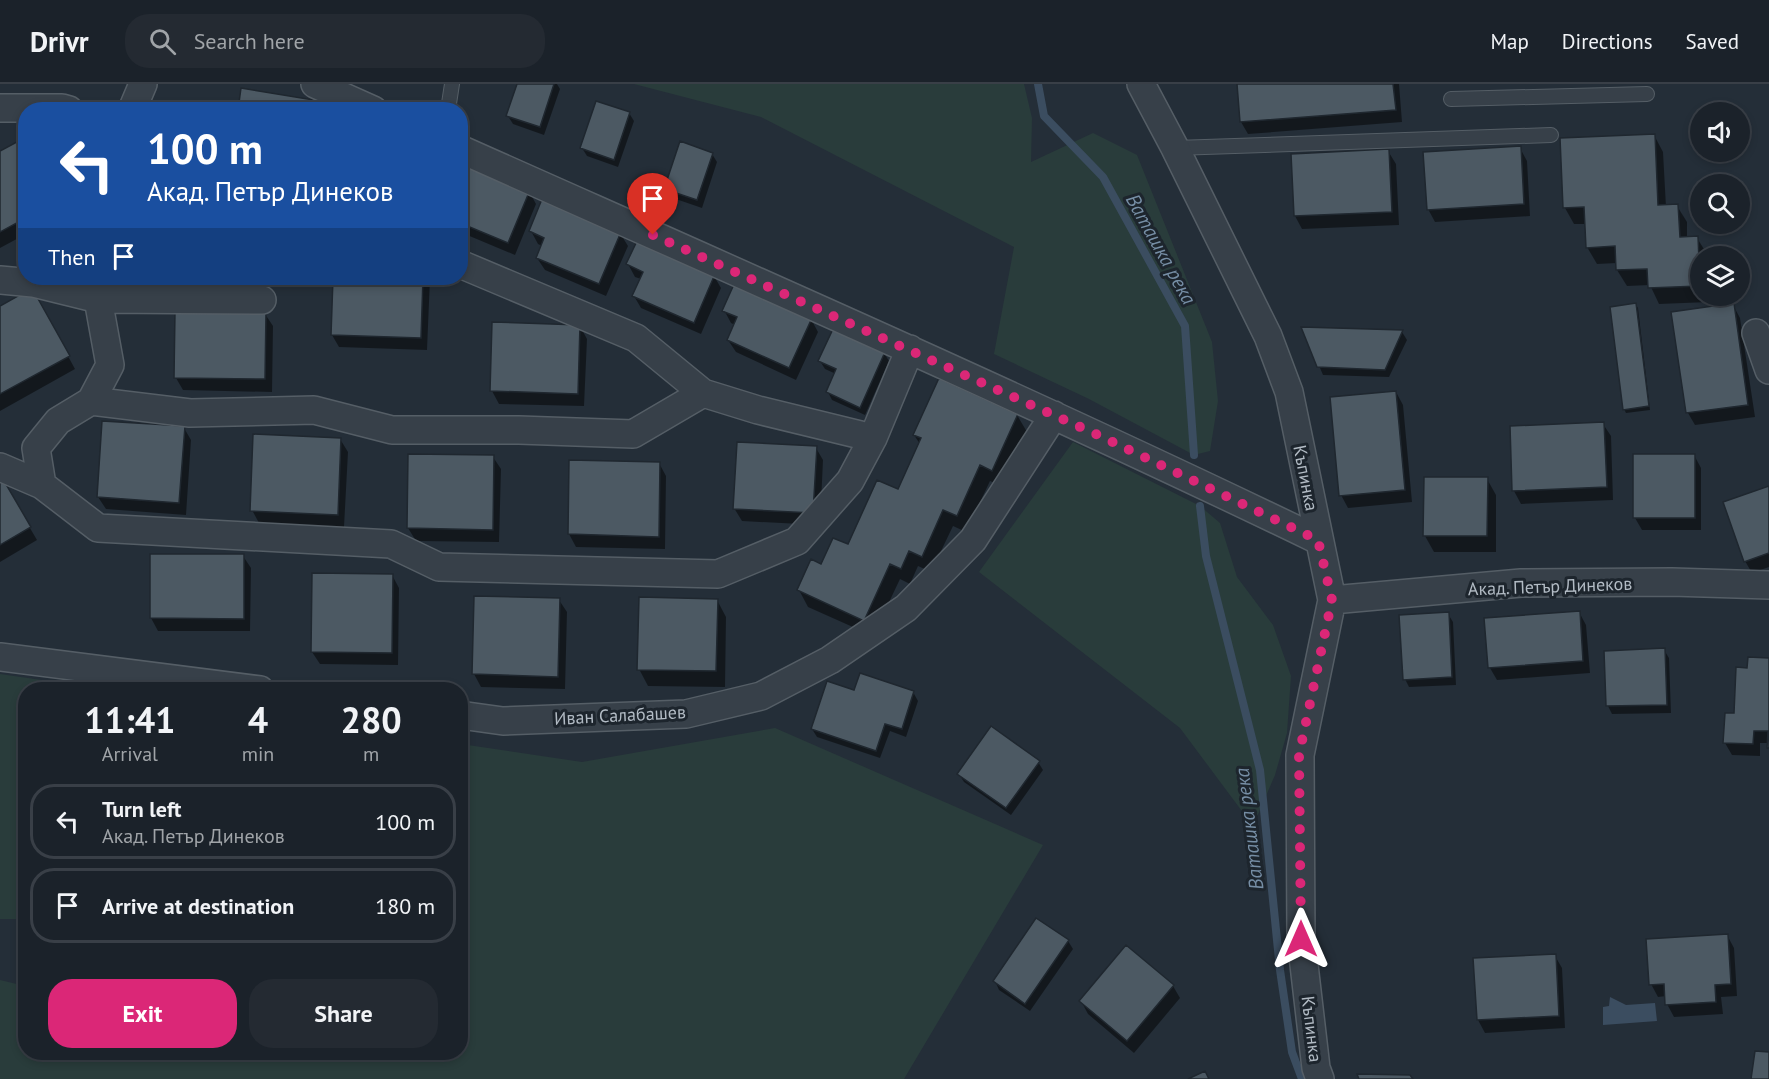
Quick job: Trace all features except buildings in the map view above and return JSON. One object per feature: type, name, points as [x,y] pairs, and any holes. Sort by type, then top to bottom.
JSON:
[{"type":"street","points":[[135,102],[143,84]]},
{"type":"street","points":[[315,84],[355,102]]},
{"type":"street","name":"Къпинка","points":[[1141,84],[1268,336],[1289,392],[1332,600],[1299,755],[1301,939],[1316,1068],[1320,1079]]},
{"type":"street","points":[[0,108],[18,108]]},
{"type":"street","points":[[468,153],[910,349],[1318,540]]},
{"type":"street","points":[[468,267],[636,338],[704,393],[758,410],[873,438]]},
{"type":"street","points":[[0,280],[18,282]]},
{"type":"street","points":[[57,285],[262,300]]},
{"type":"street","points":[[42,485],[36,448],[58,421],[91,401],[110,365],[93,288]]},
{"type":"street","points":[[1756,333],[1769,370]]},
{"type":"street","points":[[0,467],[42,485],[98,528],[391,544],[439,567],[718,574],[797,541],[850,481],[873,438],[910,349]]},
{"type":"street","points":[[91,401],[190,413],[314,410],[392,430],[519,430],[633,434],[704,393]]},
{"type":"street","name":"Иван Салабашев","points":[[468,716],[503,721],[686,714],[761,696],[830,660],[906,608],[973,540],[1054,415]]},
{"type":"street","name":"Акад. Петър Динеков","points":[[1332,600],[1521,583],[1672,582],[1769,585]]},
{"type":"street","points":[[0,657],[197,682]]},
{"type":"lane","points":[[450,102],[453,84]]},
{"type":"lane","points":[[1451,99],[1561,90],[1647,94]]},
{"type":"lane","points":[[1175,148],[1551,135]]},
{"type":"green space","points":[[634,84],[1024,84],[1032,118],[1031,162],[1093,133],[1137,155],[1212,342],[1218,401],[1210,451],[1194,455],[1089,399],[994,354],[1014,247],[761,117]]},
{"type":"green space","points":[[1073,442],[1200,506],[1220,523],[1237,577],[1273,625],[1291,676],[1287,733],[1275,775],[1253,826],[1180,728],[979,572]]},
{"type":"green space","points":[[0,674],[55,682],[18,682],[18,919],[0,919]]},
{"type":"green space","points":[[775,728],[1043,845],[904,1079],[0,1079],[0,980],[18,984],[18,1060],[468,1060],[468,745],[582,762]]},
{"type":"water","points":[[1610,997],[1626,1005],[1655,1003],[1657,1021],[1603,1025],[1603,1007],[1609,1006]]},
{"type":"waterway","name":"Ваташка река","points":[[1038,84],[1044,116],[1103,177],[1185,326],[1194,455]]},
{"type":"waterway","name":"Ваташка река","points":[[1200,506],[1206,556],[1260,770],[1280,970],[1292,1052],[1302,1079]]},
{"type":"route","points":[[653,235],[1098,435],[1318,540],[1332,600],[1299,755],[1301,939]]}]
